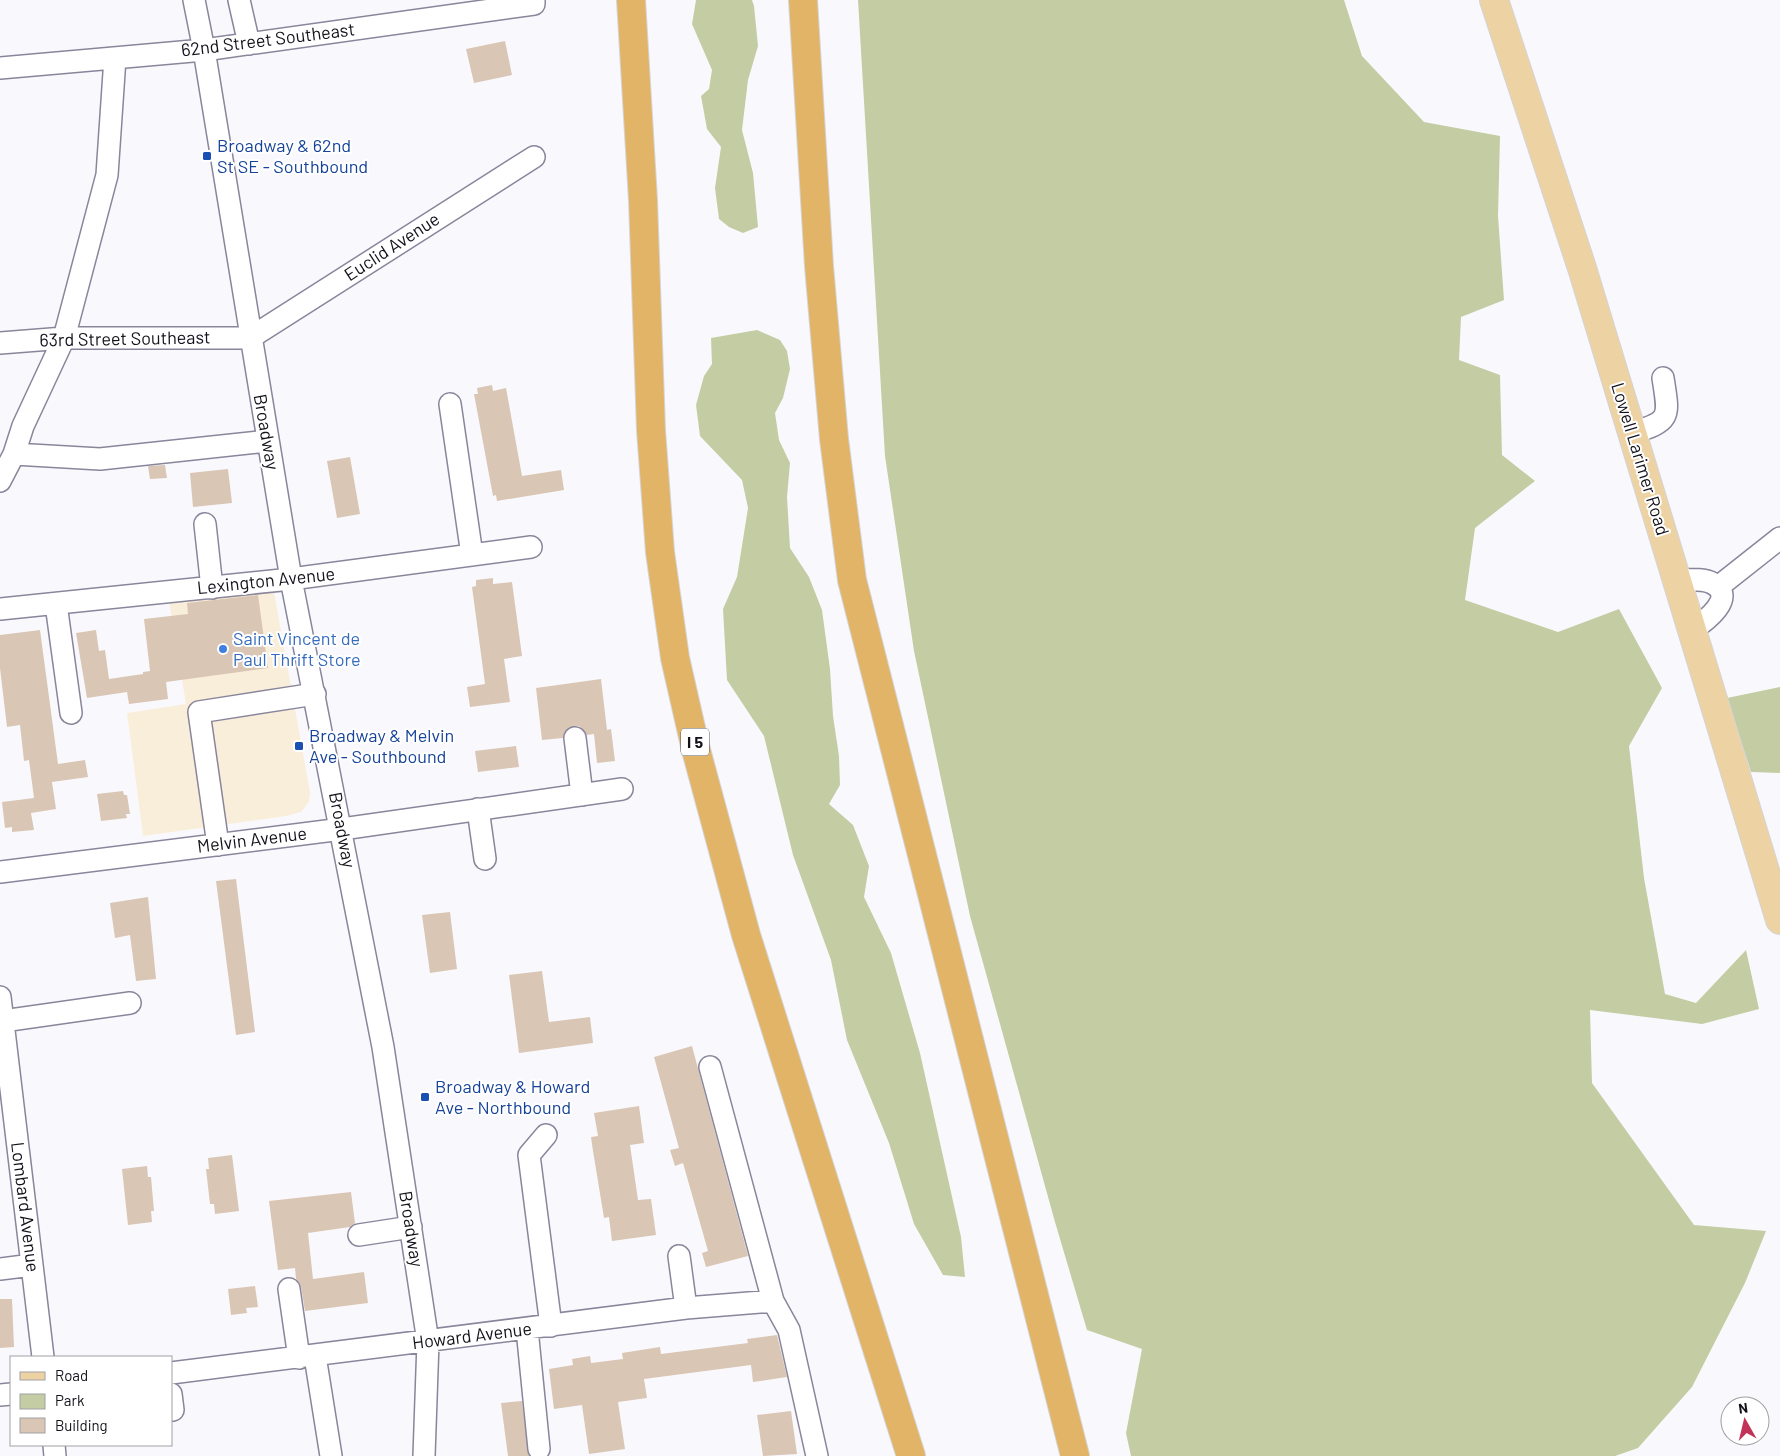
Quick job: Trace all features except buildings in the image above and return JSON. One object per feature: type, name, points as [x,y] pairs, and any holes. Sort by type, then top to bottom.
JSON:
[{"type":"highway","name":"I 5","points":[[631,0],[643,209],[651,430],[660,552],[675,658],[696,750],[746,935],[911,1456]]},
{"type":"highway","points":[[803,0],[823,305],[834,439],[852,580],[1075,1456]]},
{"type":"main road","name":"Lowell Larimer Road","points":[[1494,0],[1582,268],[1780,920]]},
{"type":"street","name":"Broadway","points":[[194,0],[204,50],[291,580],[342,829],[383,1047],[428,1342],[424,1456]]},
{"type":"street","points":[[239,0],[248,44]]},
{"type":"street","name":"62nd Street Southeast","points":[[0,68],[204,50],[534,2]]},
{"type":"street","points":[[0,481],[14,454],[23,426],[64,338],[107,175],[115,58]]},
{"type":"street","name":"Euclid Avenue","points":[[250,338],[534,157]]},
{"type":"street","name":"63rd Street Southeast","points":[[0,343],[64,338],[250,338]]},
{"type":"street","points":[[1632,433],[1660,423],[1666,416],[1663,378]]},
{"type":"street","points":[[450,404],[472,555]]},
{"type":"street","points":[[14,454],[100,459],[268,441]]},
{"type":"street","points":[[205,524],[212,588]]},
{"type":"street","points":[[1718,587],[1780,538]]},
{"type":"street","name":"Lexington Avenue","points":[[0,609],[291,580],[531,547]]},
{"type":"street","points":[[1677,580],[1711,582],[1718,587],[1721,596],[1718,608],[1711,617],[1692,630]]},
{"type":"street","points":[[56,604],[71,713]]},
{"type":"street","points":[[218,845],[199,712],[315,694]]},
{"type":"street","points":[[575,738],[582,795]]},
{"type":"street","name":"Melvin Avenue","points":[[0,872],[342,829],[622,789]]},
{"type":"street","points":[[478,809],[485,859]]},
{"type":"street","name":"Lombard Avenue","points":[[0,997],[3,1021],[8,1139],[32,1265],[43,1356]]},
{"type":"street","points":[[3,1021],[130,1003]]},
{"type":"street","points":[[710,1066],[774,1301],[788,1330],[817,1456]]},
{"type":"street","points":[[546,1135],[529,1155],[537,1273],[551,1326]]},
{"type":"street","points":[[359,1235],[411,1227]]},
{"type":"street","points":[[679,1256],[686,1308]]},
{"type":"street","points":[[0,1269],[32,1265]]},
{"type":"street","points":[[289,1289],[331,1456]]},
{"type":"street","name":"Howard Avenue","points":[[172,1374],[686,1308],[774,1301]]},
{"type":"street","points":[[527,1329],[539,1448]]},
{"type":"shaded area","points":[[267,587],[274,592],[310,792],[309,802],[301,812],[286,816],[143,836],[127,713],[186,704],[169,601]]},
{"type":"green space","points":[[696,0],[752,0],[754,6],[758,46],[748,80],[742,130],[753,173],[758,227],[743,233],[729,227],[719,219],[715,188],[721,147],[707,129],[701,96],[709,89],[712,70],[692,24]]},
{"type":"green space","points":[[858,0],[1344,0],[1362,56],[1424,122],[1500,136],[1498,216],[1504,300],[1461,317],[1459,360],[1500,375],[1502,455],[1535,481],[1475,528],[1465,600],[1558,632],[1619,609],[1662,688],[1629,746],[1644,878],[1665,994],[1696,1003],[1746,950],[1759,1009],[1702,1024],[1590,1010],[1592,1083],[1694,1225],[1766,1231],[1745,1283],[1692,1387],[1638,1448],[1615,1456],[1131,1456],[1126,1433],[1142,1349],[1087,1330],[970,916],[914,651],[885,456]]},
{"type":"green space","points":[[757,330],[780,340],[787,351],[790,369],[783,398],[775,413],[779,440],[790,463],[787,497],[790,548],[809,577],[822,610],[839,756],[840,785],[829,804],[853,825],[869,866],[864,897],[891,953],[920,1053],[961,1237],[965,1277],[943,1275],[914,1224],[889,1143],[847,1040],[831,960],[793,855],[764,736],[727,680],[723,609],[737,577],[748,508],[742,480],[700,436],[696,405],[704,376],[712,364],[711,338]]},
{"type":"green space","points":[[1780,687],[1780,773],[1751,772],[1727,698]]},
{"type":"place","name":"Broadway & 62nd St SE - Southbound","points":[[207,156]]},
{"type":"place","name":"Saint Vincent de Paul Thrift Store","points":[[223,649]]},
{"type":"place","name":"Broadway & Melvin Ave - Southbound","points":[[299,746]]},
{"type":"place","name":"Broadway & Howard Ave - Northbound","points":[[425,1097]]}]
